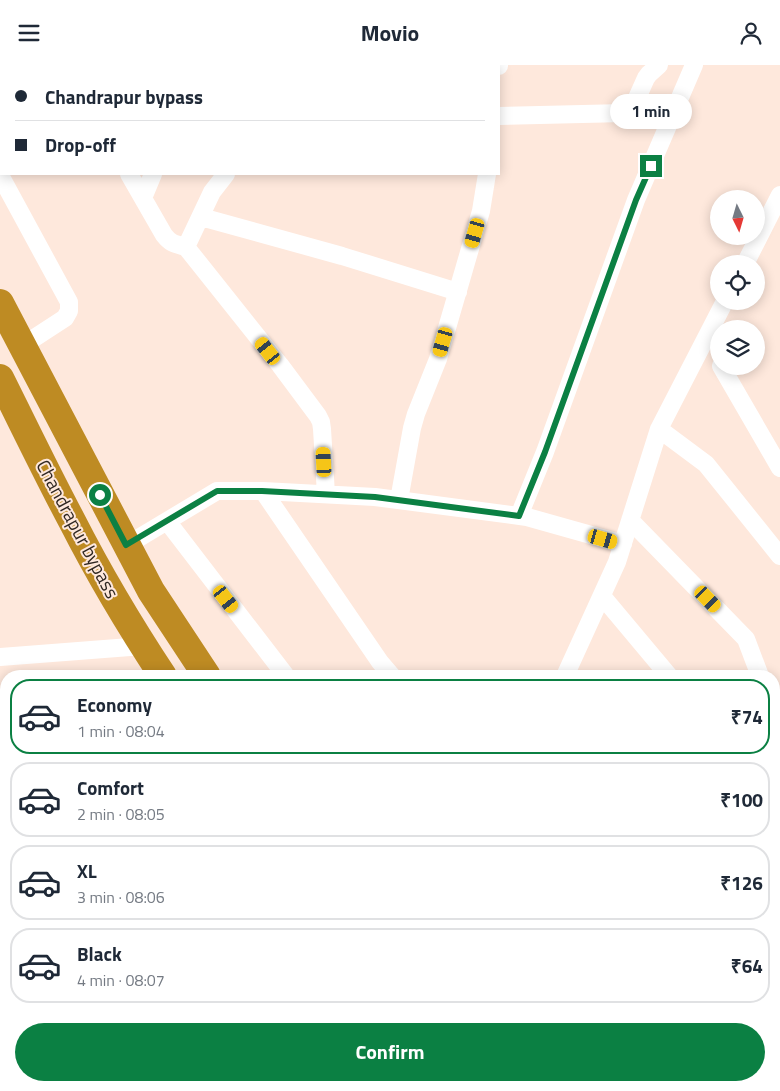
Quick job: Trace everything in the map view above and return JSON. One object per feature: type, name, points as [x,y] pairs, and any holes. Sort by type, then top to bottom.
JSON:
[{"type":"highway","name":"Chandrapur bypass","points":[[0,303],[151,591],[203,670]]},
{"type":"highway","name":"Chandrapur bypass","points":[[0,378],[73,523],[143,646],[159,670]]},
{"type":"street","points":[[500,116],[625,113],[633,107],[649,74],[659,65]]},
{"type":"street","points":[[519,516],[548,443],[636,200],[694,65]]},
{"type":"street","points":[[0,175],[69,302],[69,311],[65,317],[22,346]]},
{"type":"street","points":[[131,175],[168,241],[186,247],[318,416],[322,429],[326,494]]},
{"type":"street","points":[[143,198],[153,175]]},
{"type":"street","points":[[186,247],[212,192],[225,175]]},
{"type":"street","points":[[399,500],[416,414],[438,359],[458,292],[481,211],[487,175]]},
{"type":"street","points":[[750,255],[779,201]]},
{"type":"street","points":[[201,217],[342,256],[458,292]]},
{"type":"street","points":[[568,670],[617,561],[659,429],[720,310]]},
{"type":"street","points":[[705,340],[710,348]]},
{"type":"street","points":[[726,375],[780,468]]},
{"type":"street","points":[[659,429],[706,464],[780,556]]},
{"type":"street","points":[[126,545],[217,491],[326,494],[399,500],[527,517],[622,544]]},
{"type":"street","points":[[262,491],[387,670]]},
{"type":"street","points":[[630,520],[746,639],[758,670]]},
{"type":"street","points":[[167,521],[281,670]]},
{"type":"street","points":[[602,596],[664,670]]},
{"type":"street","points":[[0,657],[143,646]]},
{"type":"route","points":[[100,495],[126,545],[217,491],[262,491],[375,497],[519,516],[545,452],[636,200],[651,166]]}]
